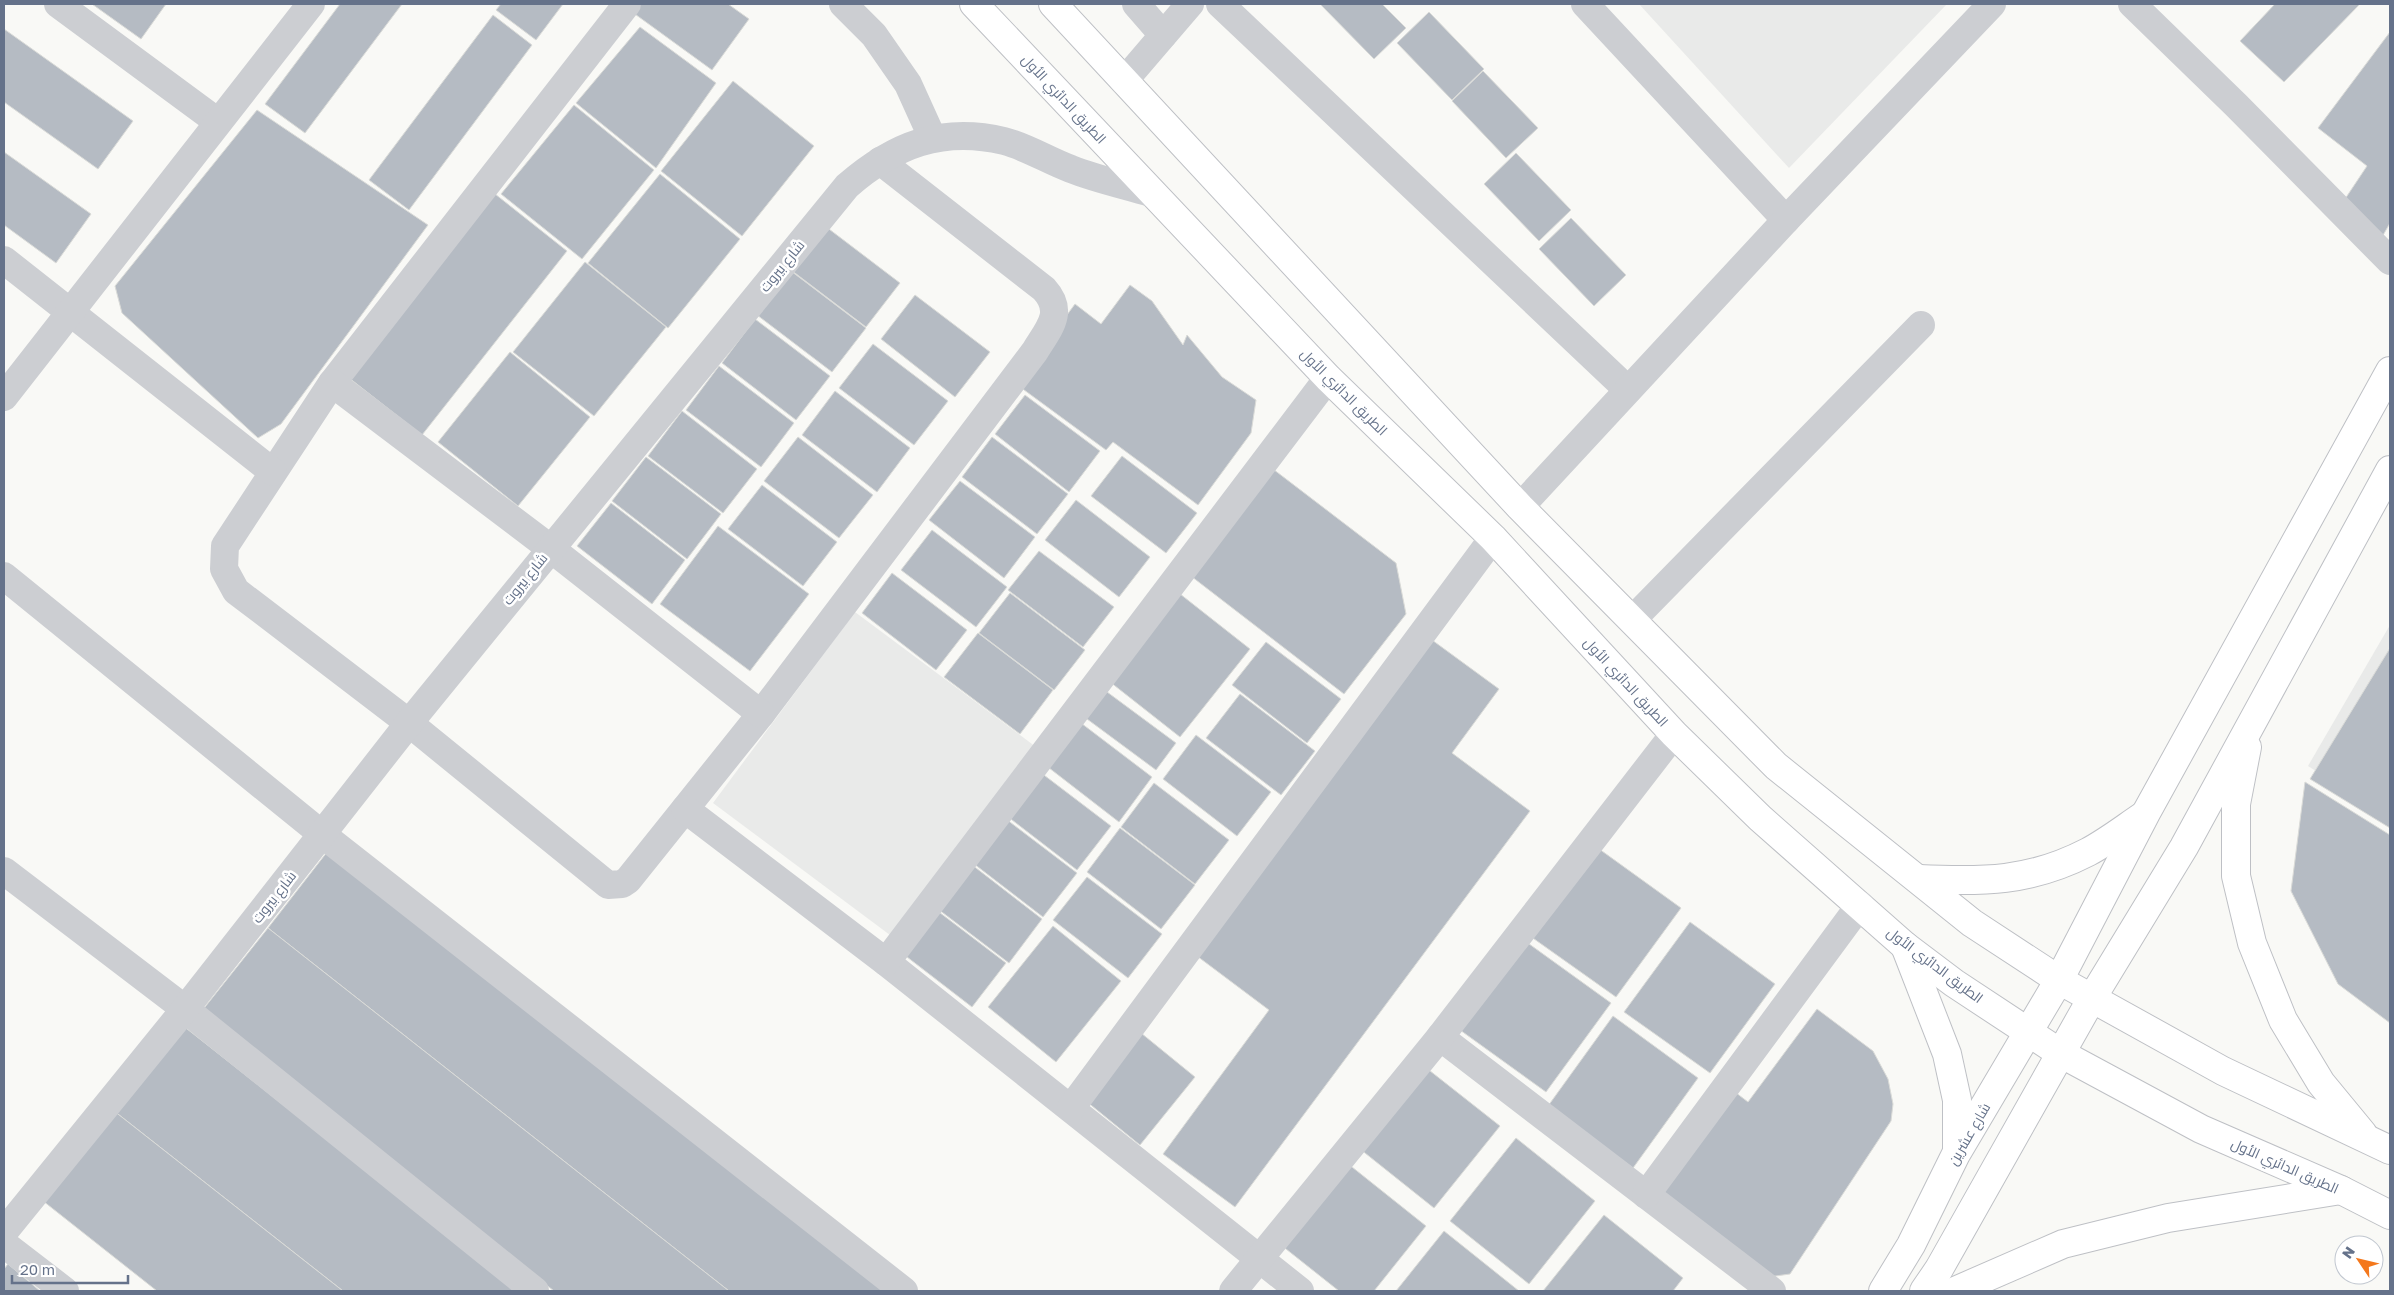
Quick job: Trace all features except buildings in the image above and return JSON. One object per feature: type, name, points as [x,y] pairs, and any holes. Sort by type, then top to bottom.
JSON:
[{"type":"main road","name":"الطريق الدائري الأول","points":[[974,4],[1328,378],[1493,538],[1674,734],[1760,818],[1905,946],[1954,983],[2060,1053],[2201,1129],[2341,1190],[2390,1215]]},
{"type":"main road","points":[[1053,4],[1520,507],[1776,766],[1972,922],[2059,980],[2223,1071],[2379,1145]]},
{"type":"main road","name":"شارع عشرين","points":[[1883,1291],[1911,1246],[1956,1154],[2059,980],[2146,813],[2390,371]]},
{"type":"main road","points":[[1924,1291],[1939,1269],[2092,998],[2184,847],[2253,718],[2390,472]]},
{"type":"main road","points":[[2253,718],[2236,804],[2236,876],[2252,943],[2283,1020],[2321,1083],[2379,1145]]},
{"type":"main road","points":[[1919,879],[1969,881],[2011,879],[2051,869],[2090,851],[2146,813]]},
{"type":"main road","points":[[1905,946],[1943,1043],[1955,1087],[1958,1119],[1956,1154]]},
{"type":"main road","points":[[1955,1291],[2063,1244],[2168,1218],[2341,1190]]},
{"type":"street","points":[[58,4],[218,122]]},
{"type":"street","points":[[4,398],[68,312],[311,4]]},
{"type":"street","points":[[627,4],[332,383],[225,546],[224,569],[236,591],[409,723],[608,884],[616,886],[628,880],[761,714],[1036,351],[1055,315],[1054,300],[1044,289],[880,161]]},
{"type":"street","points":[[843,4],[874,35],[908,84],[932,138]]},
{"type":"street","points":[[1136,4],[1163,35]]},
{"type":"street","points":[[1124,81],[1190,4]]},
{"type":"street","points":[[1220,4],[1628,390]]},
{"type":"street","points":[[1585,4],[1786,220]]},
{"type":"street","points":[[1520,507],[1786,220],[1992,4]]},
{"type":"street","points":[[2132,4],[2236,105],[2390,261]]},
{"type":"street","name":"شارع بيروت","points":[[4,1232],[185,1009],[409,723],[550,548],[847,186],[880,161],[903,148],[932,138],[972,136],[1005,141],[1072,170],[1151,193]]},
{"type":"street","points":[[4,260],[273,472]]},
{"type":"street","points":[[1632,620],[1921,325]]},
{"type":"street","points":[[886,962],[1328,378]]},
{"type":"street","points":[[332,383],[550,548],[761,714]]},
{"type":"street","points":[[1070,1108],[1493,538]]},
{"type":"street","points":[[4,576],[323,835],[904,1291]]},
{"type":"street","points":[[1233,1291],[1440,1037],[1674,734]]},
{"type":"street","points":[[685,809],[886,962],[1258,1260],[1300,1291]]},
{"type":"street","points":[[4,871],[185,1009],[535,1291]]},
{"type":"street","points":[[1646,1195],[1860,905]]},
{"type":"street","points":[[1440,1037],[1772,1291]]},
{"type":"street","points":[[4,1244],[65,1291]]},
{"type":"shaded area","points":[[1639,4],[1947,4],[1789,168]]},
{"type":"shaded area","points":[[855,612],[1040,750],[898,941],[713,803]]},
{"type":"shaded area","points":[[2390,625],[2390,818],[2308,766]]}]
